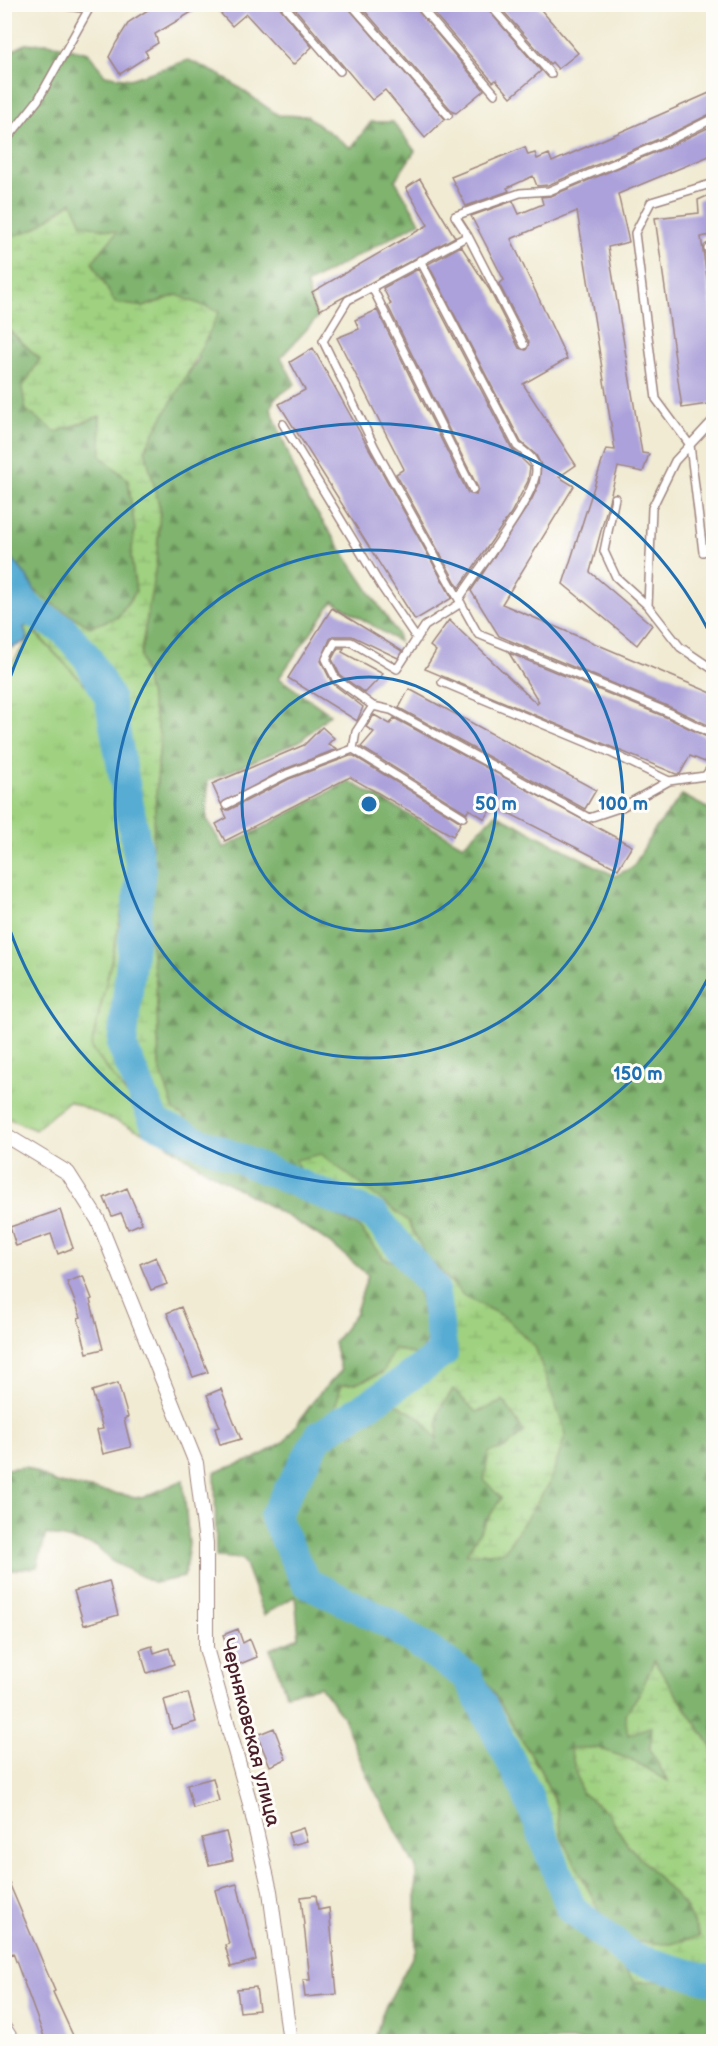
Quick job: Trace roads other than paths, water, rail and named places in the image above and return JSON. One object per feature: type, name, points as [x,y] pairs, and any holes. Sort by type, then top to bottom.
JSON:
[{"type":"street","name":"Черняковская улица","points":[[4,1134],[68,1173],[98,1220],[196,1463],[206,1543],[206,1648],[249,1800],[270,1891],[290,2042]]},
{"type":"street","points":[[4,2028],[13,2042]]},
{"type":"lane","points":[[49,4],[82,9],[100,4]]},
{"type":"lane","points":[[283,4],[340,71]]},
{"type":"lane","points":[[351,4],[448,115]]},
{"type":"lane","points":[[418,4],[495,94]]},
{"type":"lane","points":[[489,4],[550,74]]},
{"type":"lane","points":[[4,143],[38,100],[90,7]]},
{"type":"lane","points":[[524,345],[468,236],[455,216],[520,193],[549,191],[668,141],[714,118]]},
{"type":"lane","points":[[703,552],[690,445],[656,399],[635,233],[651,202],[714,183]]},
{"type":"lane","points":[[468,236],[348,300],[323,341],[375,448],[478,634],[670,713],[714,735]]},
{"type":"lane","points":[[714,244],[708,248],[714,273]]},
{"type":"lane","points":[[420,260],[517,446],[530,456],[536,469],[531,490],[460,601],[426,626],[397,669],[351,642],[335,642],[326,659],[336,679],[373,706],[392,710],[589,818],[622,807],[669,781],[705,776],[714,764]]},
{"type":"lane","points":[[372,287],[473,490]]},
{"type":"lane","points":[[648,606],[652,508],[675,461],[714,418]]},
{"type":"lane","points":[[283,424],[381,586],[417,639]]},
{"type":"lane","points":[[615,498],[604,551],[616,577],[648,606],[680,647],[714,670]]},
{"type":"lane","points":[[442,682],[607,751],[669,781]]},
{"type":"lane","points":[[353,748],[356,732],[373,706]]},
{"type":"lane","points":[[226,805],[287,774],[353,748]]},
{"type":"lane","points":[[353,748],[463,817]]},
{"type":"water","points":[[5,555],[14,561],[25,574],[34,588],[37,601],[37,608],[24,628],[28,640],[12,648],[5,637],[5,585],[11,581],[5,576]]},
{"type":"waterway","points":[[4,580],[34,613],[63,629],[87,657],[109,697],[141,870],[122,1046],[155,1123],[375,1216],[434,1288],[443,1353],[385,1394],[319,1436],[274,1516],[306,1582],[388,1623],[468,1677],[526,1791],[571,1908],[633,1958],[714,1981]]}]
